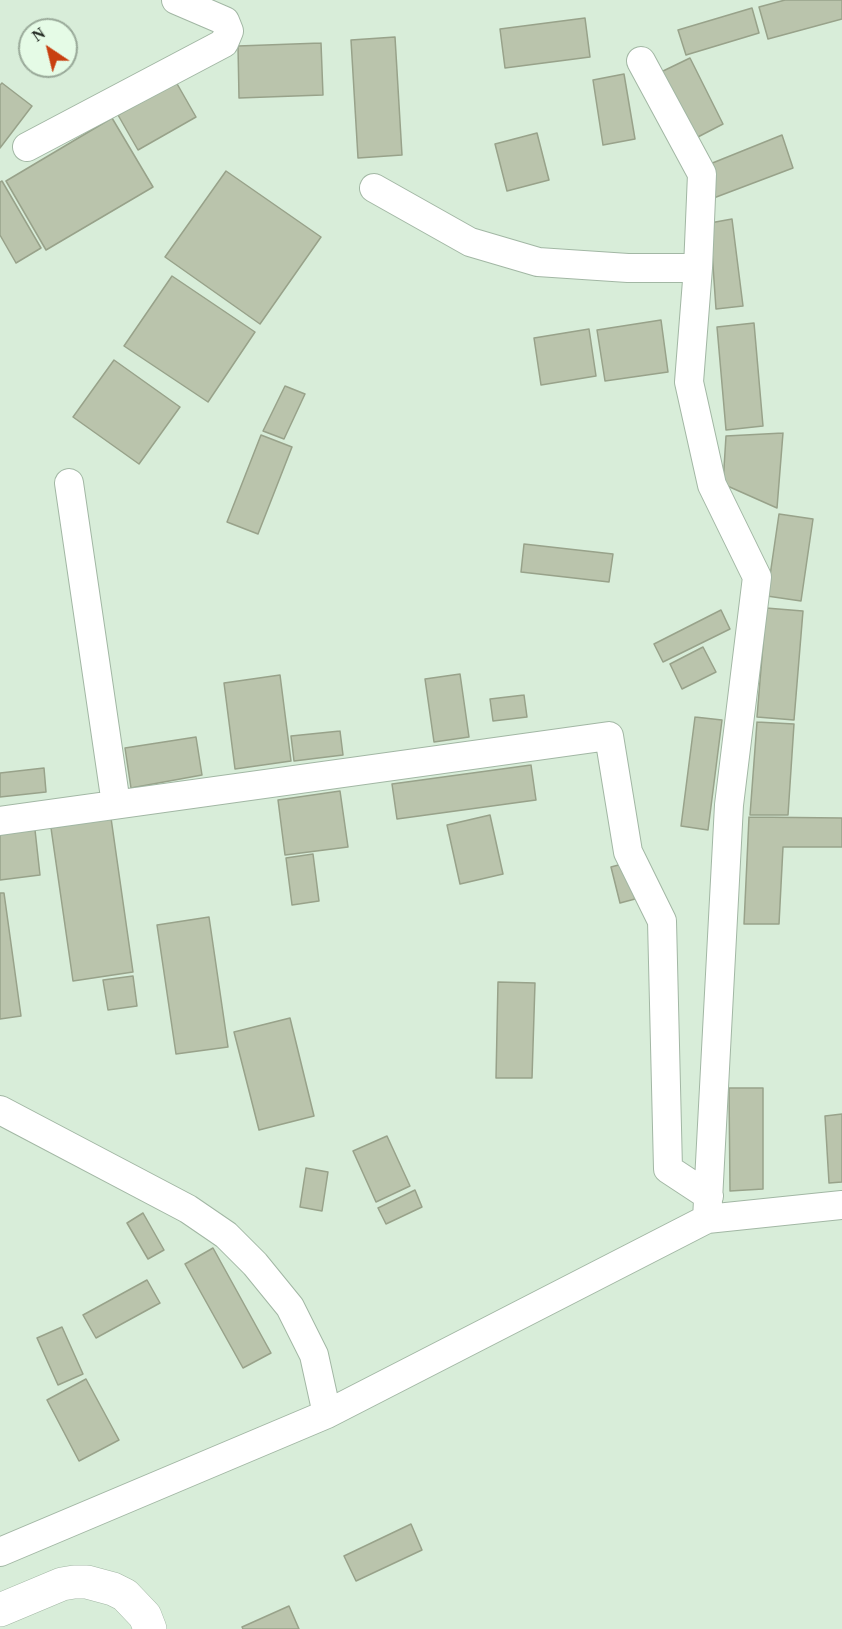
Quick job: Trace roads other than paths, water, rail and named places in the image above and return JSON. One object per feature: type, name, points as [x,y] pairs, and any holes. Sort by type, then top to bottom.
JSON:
[{"type":"main road","points":[[0,1610],[62,1584],[87,1582],[125,1595],[145,1616],[150,1629]]},
{"type":"street","points":[[27,147],[224,43],[229,31],[225,21],[176,0]]},
{"type":"street","points":[[641,61],[702,174],[698,268],[689,382],[712,485],[757,577],[729,805],[708,1208]]},
{"type":"street","points":[[374,188],[470,242],[538,262],[628,268],[698,268]]},
{"type":"street","points":[[69,483],[116,804]]},
{"type":"street","points":[[0,821],[609,736],[628,852],[662,921],[668,1169],[708,1208]]},
{"type":"street","points":[[0,1110],[188,1209],[226,1235],[255,1264],[290,1307],[314,1355],[327,1414]]},
{"type":"street","points":[[0,1552],[327,1414],[708,1208],[842,1205]]}]
